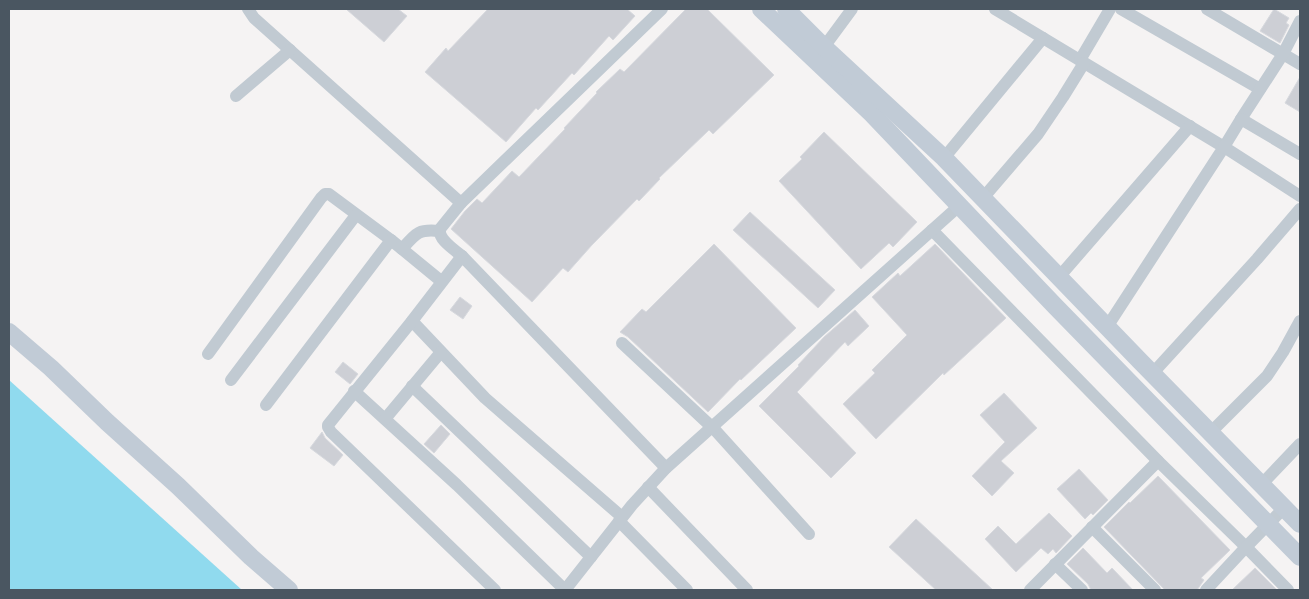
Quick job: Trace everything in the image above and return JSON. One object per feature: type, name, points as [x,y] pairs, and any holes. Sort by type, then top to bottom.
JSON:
[{"type":"street","points":[[248,9],[254,18],[460,203]]},
{"type":"street","points":[[439,232],[460,203],[662,9]]},
{"type":"street","points":[[761,9],[819,53],[944,158],[1152,374],[1300,524]]},
{"type":"street","points":[[786,9],[819,53],[872,114],[1055,306],[1300,557]]},
{"type":"street","points":[[819,53],[852,9]]},
{"type":"street","points":[[995,9],[1190,126],[1300,196]]},
{"type":"street","points":[[983,198],[1028,147],[1063,98],[1110,9]]},
{"type":"street","points":[[1121,9],[1260,89]]},
{"type":"street","points":[[1207,9],[1300,64]]},
{"type":"street","points":[[1107,327],[1283,54],[1300,21]]},
{"type":"street","points":[[944,158],[1043,38]]},
{"type":"street","points":[[236,96],[290,50]]},
{"type":"street","points":[[1241,119],[1300,154]]},
{"type":"street","points":[[1059,277],[1190,126]]},
{"type":"street","points":[[208,354],[325,194],[329,194],[391,240],[441,281]]},
{"type":"street","points":[[354,390],[457,485],[565,590],[621,519],[666,468],[960,206]]},
{"type":"street","points":[[1152,374],[1300,209]]},
{"type":"street","points":[[231,380],[356,215]]},
{"type":"street","points":[[932,230],[1158,461],[1288,590]]},
{"type":"street","points":[[402,249],[420,231],[439,232]]},
{"type":"street","points":[[439,232],[442,238],[462,256],[666,468]]},
{"type":"street","points":[[266,405],[391,240]]},
{"type":"street","points":[[462,256],[412,321],[354,390],[328,425],[328,430],[495,590]]},
{"type":"street","points":[[412,321],[485,398],[621,519],[687,590]]},
{"type":"street","points":[[1210,433],[1267,376],[1300,324]]},
{"type":"street","points":[[9,332],[289,590]]},
{"type":"street","points":[[622,343],[712,426],[809,534]]},
{"type":"street","points":[[385,419],[441,352]]},
{"type":"street","points":[[412,386],[591,557]]},
{"type":"street","points":[[1261,485],[1300,444]]},
{"type":"street","points":[[1030,590],[1158,461]]},
{"type":"street","points":[[648,488],[747,590]]},
{"type":"street","points":[[1206,590],[1284,508]]},
{"type":"street","points":[[1092,528],[1154,590]]},
{"type":"street","points":[[1056,564],[1082,590]]},
{"type":"water","points":[[9,380],[242,590],[9,590]]},
{"type":"building","points":[[346,9],[398,9],[407,16],[384,42]]},
{"type":"building","points":[[488,9],[627,9],[635,16],[613,40],[609,36],[574,75],[572,73],[538,110],[536,108],[506,142],[425,72],[446,48],[448,51]]},
{"type":"building","points":[[686,9],[707,9],[774,75],[713,134],[709,130],[659,178],[639,201],[637,199],[568,272],[563,268],[532,302],[451,229],[477,199],[482,203],[512,171],[519,177],[565,129],[596,92],[620,69],[624,72]]},
{"type":"building","points":[[1274,9],[1289,18],[1286,23],[1289,25],[1280,43],[1260,31]]},
{"type":"building","points":[[1300,77],[1300,112],[1285,103]]},
{"type":"building","points":[[824,132],[917,222],[893,247],[889,243],[861,269],[779,181],[802,159],[800,157]]},
{"type":"building","points":[[750,212],[835,290],[818,308],[733,230]]},
{"type":"building","points":[[714,244],[796,328],[740,379],[708,412],[628,337],[620,332],[642,309],[646,312]]},
{"type":"building","points":[[935,244],[1006,318],[944,375],[943,373],[876,439],[843,404],[875,373],[872,370],[907,335],[872,297],[898,273],[900,276]]},
{"type":"building","points":[[460,297],[472,306],[463,319],[450,310]]},
{"type":"building","points":[[855,310],[869,326],[848,346],[845,342],[797,392],[856,453],[831,478],[759,406],[799,366],[824,337]]},
{"type":"building","points":[[343,362],[358,374],[350,384],[335,372]]},
{"type":"building","points":[[1004,393],[1037,428],[1001,461],[1014,473],[992,496],[972,476],[1005,442],[980,415]]},
{"type":"building","points":[[441,425],[450,434],[434,453],[424,444]]},
{"type":"building","points":[[322,432],[325,438],[343,455],[334,466],[310,448]]},
{"type":"building","points":[[1079,469],[1108,500],[1093,515],[1091,513],[1085,519],[1057,489]]},
{"type":"building","points":[[1158,476],[1230,550],[1201,578],[1204,580],[1197,590],[1165,590],[1104,527]]},
{"type":"building","points":[[1049,513],[1072,536],[1056,553],[1053,549],[1048,554],[1041,548],[1016,572],[985,539],[998,526],[1016,544]]},
{"type":"building","points":[[916,519],[993,590],[936,590],[889,547]]},
{"type":"building","points":[[1083,548],[1107,573],[1112,568],[1133,590],[1091,590],[1088,584],[1067,564]]},
{"type":"building","points":[[1255,568],[1277,590],[1232,590]]}]
